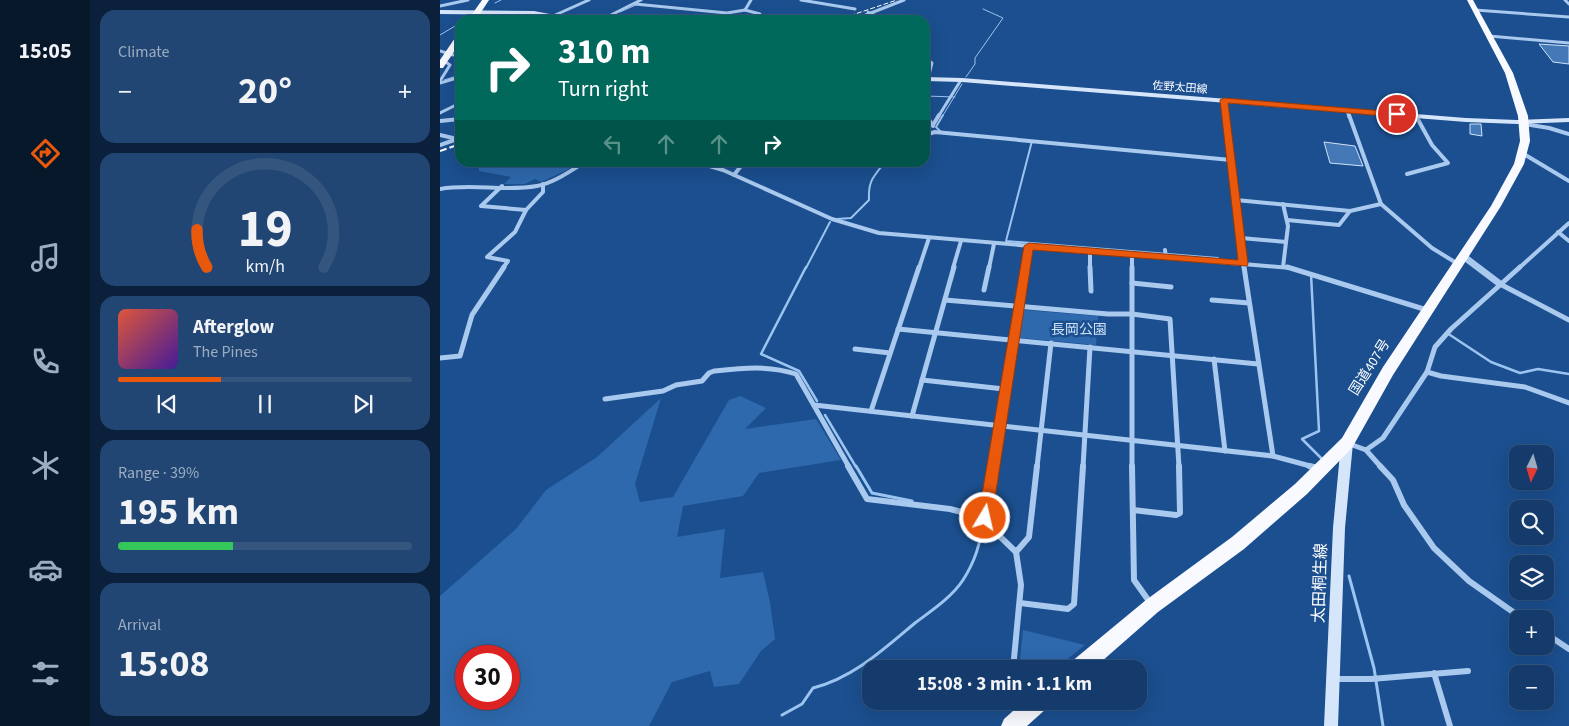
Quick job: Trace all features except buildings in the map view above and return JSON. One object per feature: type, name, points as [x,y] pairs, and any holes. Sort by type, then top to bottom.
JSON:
[{"type":"highway","points":[[479,15],[486,0]]},
{"type":"highway","points":[[479,15],[491,0]]},
{"type":"highway","name":"国道407号","points":[[1089,660],[1152,606],[1238,543],[1301,489],[1347,442],[1388,370],[1511,180],[1525,141],[1524,123],[1515,87],[1473,5]]},
{"type":"highway","points":[[440,74],[447,53],[455,43]]},
{"type":"main road","points":[[440,12],[479,15]]},
{"type":"main road","name":"佐野太田線","points":[[930,79],[1524,123],[1569,120]]},
{"type":"main road","name":"太田桐生線","points":[[1331,726],[1339,528],[1347,442]]},
{"type":"street","points":[[440,6],[468,0]]},
{"type":"street","points":[[556,15],[589,0]]},
{"type":"street","points":[[612,15],[641,0]]},
{"type":"street","points":[[745,10],[751,0]]},
{"type":"street","points":[[801,0],[855,8]]},
{"type":"street","points":[[862,15],[904,0]]},
{"type":"street","points":[[1565,0],[1569,4]]},
{"type":"street","points":[[635,4],[727,13],[745,10],[759,15]]},
{"type":"street","points":[[1473,5],[1569,17]]},
{"type":"street","points":[[868,12],[874,15]]},
{"type":"street","points":[[1489,36],[1569,43]]},
{"type":"street","points":[[440,82],[450,65],[442,64]]},
{"type":"street","points":[[440,82],[455,78]]},
{"type":"street","points":[[933,125],[962,80]]},
{"type":"street","points":[[1224,100],[1243,264],[1273,456]]},
{"type":"street","points":[[440,113],[454,106]]},
{"type":"street","points":[[1347,110],[1374,178],[1381,204],[1432,248],[1460,260],[1500,284],[1569,320]]},
{"type":"street","points":[[1407,174],[1448,163],[1432,145],[1416,116]]},
{"type":"street","points":[[440,121],[455,120]]},
{"type":"street","points":[[930,121],[935,132]]},
{"type":"street","points":[[1524,123],[1569,134]]},
{"type":"street","points":[[930,134],[935,132],[1232,160]]},
{"type":"street","points":[[440,135],[455,138]]},
{"type":"street","points":[[440,145],[455,140]]},
{"type":"street","points":[[1522,152],[1569,180]]},
{"type":"street","points":[[440,188],[461,185],[532,186],[543,184],[575,167]]},
{"type":"street","points":[[711,167],[734,175],[832,219],[860,229],[891,235],[1283,267],[1311,273],[1427,310]]},
{"type":"street","points":[[734,175],[740,167]]},
{"type":"street","points":[[440,358],[460,356],[476,308],[508,261],[487,257],[515,232],[526,210],[543,192],[543,184]]},
{"type":"street","points":[[502,186],[482,206],[526,210]]},
{"type":"street","points":[[1236,200],[1350,211],[1381,204]]},
{"type":"street","points":[[1283,204],[1288,226],[1283,267]]},
{"type":"street","points":[[1287,220],[1339,225],[1350,214],[1350,211]]},
{"type":"street","points":[[1366,450],[1383,438],[1427,372],[1435,348],[1451,329],[1569,223]]},
{"type":"street","points":[[1558,232],[1569,241]]},
{"type":"street","points":[[871,411],[929,238]]},
{"type":"street","points":[[1241,238],[1286,242]]},
{"type":"street","points":[[912,416],[961,241]]},
{"type":"street","points":[[984,290],[994,244]]},
{"type":"street","points":[[1014,660],[1022,584],[1016,552],[987,524],[985,518],[1004,389],[1029,246]]},
{"type":"street","points":[[1165,250],[1166,258]]},
{"type":"street","points":[[1090,252],[1091,291]]},
{"type":"street","points":[[1132,255],[1132,538],[1134,580],[1152,606]]},
{"type":"street","points":[[1132,283],[1171,286]]},
{"type":"street","points":[[945,300],[1108,314],[1132,314],[1170,319],[1182,508],[1180,513],[1176,515],[1133,510]]},
{"type":"street","points":[[1212,300],[1249,303]]},
{"type":"street","points":[[898,329],[1258,364]]},
{"type":"street","points":[[1016,552],[1029,536],[1051,344]]},
{"type":"street","points":[[1020,603],[1068,609],[1074,604],[1090,347]]},
{"type":"street","points":[[855,349],[890,353]]},
{"type":"street","points":[[1214,360],[1225,451]]},
{"type":"street","points":[[605,399],[663,392],[676,385],[702,381],[709,373],[759,366],[784,369],[796,374],[867,499],[950,509],[985,518]]},
{"type":"street","points":[[1427,372],[1441,376],[1525,387],[1569,403]]},
{"type":"street","points":[[922,380],[1004,389]]},
{"type":"street","points":[[814,405],[1273,456],[1316,467],[1320,470]]},
{"type":"street","points":[[1347,442],[1366,450],[1393,480],[1404,505],[1434,548],[1469,581],[1510,610]]},
{"type":"street","points":[[1554,639],[1569,649]]},
{"type":"street","points":[[1333,678],[1371,679],[1468,671]]},
{"type":"street","points":[[1434,673],[1450,726]]},
{"type":"green space","points":[[479,167],[568,167],[569,169],[541,182],[535,179],[525,184],[504,184],[511,177],[479,171]]},
{"type":"green space","name":"長岡公園","points":[[1024,310],[1098,316],[1096,345],[1021,338],[1018,335],[1021,312]]},
{"type":"green space","points":[[740,396],[766,408],[745,429],[816,419],[841,460],[759,473],[743,496],[683,506],[677,537],[725,529],[720,578],[763,572],[770,602],[775,639],[761,651],[739,684],[714,687],[710,671],[672,682],[649,726],[440,726],[440,596],[516,529],[546,490],[597,457],[661,398],[635,484],[640,502],[673,497],[729,400]]},
{"type":"green space","points":[[1023,630],[1085,645],[1066,660],[1020,660]]},
{"type":"waterway","points":[[495,3],[501,0]]},
{"type":"waterway","points":[[620,12],[636,5]]},
{"type":"waterway","points":[[966,77],[975,64],[975,58],[1003,18],[983,9]]},
{"type":"waterway","points":[[440,35],[455,26]]},
{"type":"waterway","points":[[444,80],[455,77]]},
{"type":"waterway","points":[[954,97],[962,84]]},
{"type":"waterway","points":[[930,96],[954,97]]},
{"type":"waterway","points":[[942,117],[954,97]]},
{"type":"waterway","points":[[941,132],[936,127],[943,115]]},
{"type":"waterway","points":[[1032,141],[1006,241],[1218,258]]},
{"type":"waterway","points":[[837,219],[851,218],[869,200],[869,188],[881,167]]},
{"type":"waterway","points":[[806,268],[830,222]]},
{"type":"waterway","points":[[806,267],[761,354],[799,371],[817,401]]},
{"type":"waterway","points":[[1311,274],[1319,431],[1302,439],[1321,458]]},
{"type":"waterway","points":[[1447,333],[1491,362],[1520,373],[1538,369],[1569,374]]},
{"type":"waterway","points":[[825,415],[856,467]]},
{"type":"waterway","points":[[856,466],[872,493],[912,501]]},
{"type":"waterway","points":[[782,715],[802,704],[813,688],[855,670],[892,643],[953,592],[967,574],[974,560],[979,544],[979,523]]},
{"type":"waterway","points":[[1349,576],[1374,668],[1383,726]]},
{"type":"railway","points":[[852,15],[897,0]]},
{"type":"railway","points":[[440,151],[455,146]]},
{"type":"route","points":[[985,518],[1000,426],[998,426],[1029,246],[1243,264],[1224,100],[1397,114]]}]
